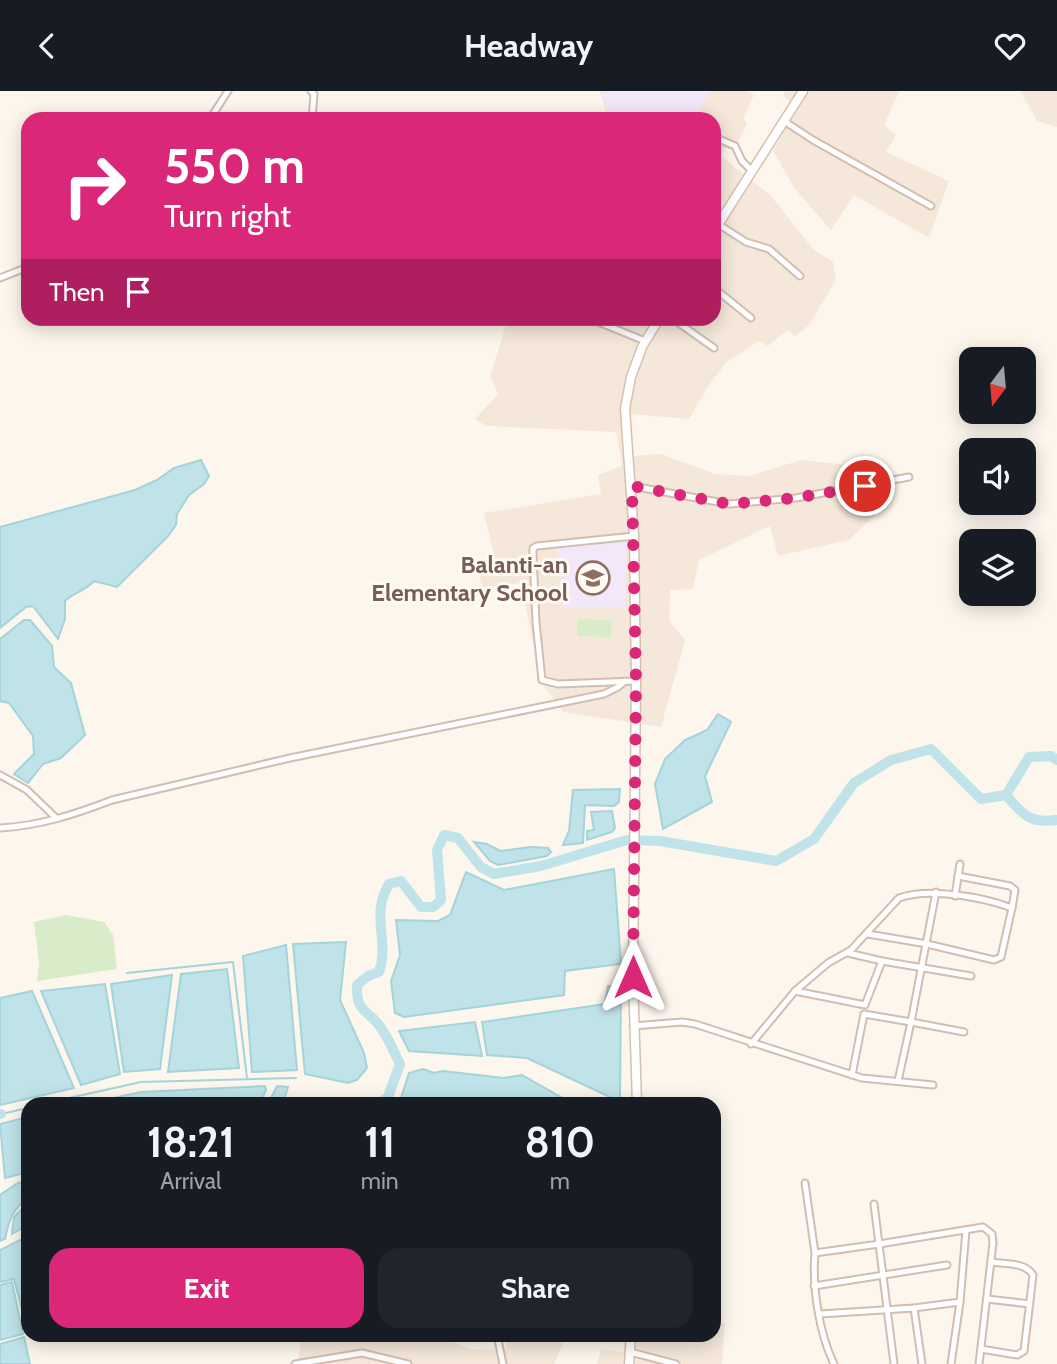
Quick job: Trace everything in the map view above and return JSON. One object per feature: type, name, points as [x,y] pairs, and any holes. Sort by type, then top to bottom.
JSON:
[{"type":"main road","points":[[721,219],[803,91]]},
{"type":"main road","points":[[637,1097],[633,1026],[636,681],[634,536],[625,409],[631,377],[645,341],[655,326]]},
{"type":"main road","points":[[629,1364],[631,1342]]},
{"type":"street","points":[[214,112],[228,91]]},
{"type":"street","points":[[311,91],[314,94],[313,112]]},
{"type":"street","points":[[784,121],[931,206]]},
{"type":"street","points":[[721,140],[735,146],[742,161],[752,171]]},
{"type":"street","points":[[721,230],[746,242],[769,249],[800,276]]},
{"type":"street","points":[[0,278],[21,270]]},
{"type":"street","points":[[721,294],[751,318]]},
{"type":"street","points":[[608,326],[645,341]]},
{"type":"street","points":[[683,326],[714,348]]},
{"type":"street","points":[[632,486],[729,504],[796,498],[909,477]]},
{"type":"street","points":[[634,536],[537,545],[533,548],[542,680],[558,684],[636,681]]},
{"type":"street","points":[[0,828],[23,827],[112,800],[290,758],[604,694],[625,681]]},
{"type":"street","points":[[0,775],[27,790],[56,818]]},
{"type":"street","points":[[955,896],[960,864]]},
{"type":"street","points":[[869,933],[995,960],[1001,957],[1015,890],[1010,886],[958,876]]},
{"type":"street","points":[[751,1044],[795,991],[869,933],[899,898],[936,892],[1012,908]]},
{"type":"street","points":[[898,1081],[936,892]]},
{"type":"street","points":[[846,953],[971,976]]},
{"type":"street","points":[[852,1075],[865,1006],[882,961]]},
{"type":"street","points":[[795,991],[865,1006]]},
{"type":"street","points":[[864,1014],[964,1032]]},
{"type":"street","points":[[633,1026],[682,1021],[719,1030],[751,1044],[862,1078],[933,1085]]},
{"type":"street","points":[[805,1183],[815,1253],[814,1286],[827,1351],[834,1364]]},
{"type":"street","points":[[874,1204],[894,1364]]},
{"type":"street","points":[[815,1253],[984,1227],[992,1234],[993,1243],[979,1364]]},
{"type":"street","points":[[951,1364],[963,1288],[966,1230]]},
{"type":"street","points":[[981,1349],[1021,1354],[1024,1351],[1030,1304],[1032,1271],[1016,1265],[991,1262]]},
{"type":"street","points":[[814,1286],[947,1265]]},
{"type":"street","points":[[987,1299],[1030,1304]]},
{"type":"street","points":[[820,1314],[915,1308],[960,1302]]},
{"type":"street","points":[[915,1308],[922,1364]]},
{"type":"street","points":[[498,1342],[503,1364]]},
{"type":"street","points":[[630,1352],[676,1364]]},
{"type":"street","points":[[295,1364],[362,1353],[408,1364]]},
{"type":"shaded area","points":[[600,91],[747,91],[754,95],[743,118],[747,123],[736,146],[728,143],[721,156],[721,112],[606,112]]},
{"type":"shaded area","points":[[602,91],[710,91],[698,112],[608,111]]},
{"type":"shaded area","points":[[785,91],[899,91],[884,125],[896,135],[886,152],[949,181],[929,238],[854,195],[831,230],[796,190],[773,151],[798,105],[783,96]]},
{"type":"shaded area","points":[[1021,91],[1057,91],[1057,127],[1037,121]]},
{"type":"shaded area","points":[[721,156],[771,196],[813,249],[833,262],[836,280],[809,325],[795,336],[788,330],[768,346],[759,341],[727,362],[708,386],[689,419],[630,414],[634,456],[661,454],[715,474],[749,476],[801,460],[849,465],[853,490],[887,486],[889,501],[849,540],[778,556],[770,526],[699,560],[693,589],[670,590],[669,621],[685,640],[661,727],[563,712],[541,682],[521,583],[482,588],[479,573],[497,567],[484,513],[601,494],[598,475],[622,466],[616,432],[487,426],[475,419],[498,394],[490,376],[506,326],[721,326]]},
{"type":"shaded area","name":"Balanti-an Elementary School","points":[[627,542],[625,607],[564,608],[557,548]]},
{"type":"shaded area","points":[[721,1323],[725,1323],[722,1364],[597,1364],[601,1349],[624,1352],[625,1342],[721,1342]]},
{"type":"shaded area","points":[[300,1342],[453,1342],[471,1349],[506,1350],[506,1342],[563,1344],[554,1364],[298,1364]]},
{"type":"green space","points":[[578,619],[612,620],[611,637],[577,636]]},
{"type":"green space","points":[[66,915],[104,922],[113,935],[117,969],[37,981],[39,963],[34,922]]},
{"type":"water","points":[[201,460],[209,476],[204,484],[189,495],[177,514],[176,525],[168,536],[117,587],[94,581],[65,601],[65,619],[58,639],[33,606],[26,607],[0,628],[0,527],[135,490],[174,468]]},
{"type":"water","points":[[24,620],[30,620],[52,646],[54,667],[71,683],[85,735],[61,758],[43,764],[28,783],[14,774],[34,754],[33,736],[9,703],[0,701],[0,639]]},
{"type":"water","points":[[718,714],[731,722],[705,776],[712,802],[663,829],[655,784],[665,759],[685,740],[707,730]]},
{"type":"water","points":[[620,789],[619,802],[614,806],[585,805],[583,843],[563,845],[569,831],[573,790]]},
{"type":"water","points":[[612,811],[615,828],[612,832],[587,840],[587,831],[594,830],[591,812]]},
{"type":"water","points":[[474,842],[487,844],[500,851],[531,847],[548,848],[551,852],[547,856],[498,865],[490,861]]},
{"type":"water","points":[[614,869],[621,964],[565,971],[564,995],[404,1017],[395,1013],[391,981],[400,955],[396,920],[438,921],[450,915],[466,872],[504,890]]},
{"type":"water","points":[[346,942],[340,1000],[364,1053],[367,1068],[357,1080],[348,1083],[305,1074],[293,944]]},
{"type":"water","points":[[286,945],[297,1070],[252,1072],[243,956]]},
{"type":"water","points":[[227,969],[239,1068],[168,1072],[181,974]]},
{"type":"water","points":[[172,975],[160,1069],[124,1072],[111,984]]},
{"type":"water","points":[[105,984],[120,1074],[81,1085],[41,991]]},
{"type":"water","points":[[608,986],[621,987],[620,1097],[610,1097],[527,1058],[487,1055],[482,1022],[605,1004]]},
{"type":"water","points":[[32,991],[74,1088],[35,1097],[21,1097],[21,1100],[0,1105],[0,998]]},
{"type":"water","points":[[475,1022],[482,1056],[409,1051],[399,1031]]},
{"type":"water","points":[[423,1069],[434,1073],[443,1071],[504,1078],[522,1075],[561,1097],[401,1097],[409,1073]]},
{"type":"water","points":[[265,1086],[266,1090],[263,1097],[118,1097],[141,1092]]},
{"type":"water","points":[[277,1086],[288,1087],[285,1097],[272,1097]]},
{"type":"water","points":[[21,1119],[21,1174],[5,1178],[0,1124]]},
{"type":"water","points":[[21,1182],[21,1204],[10,1221],[5,1239],[0,1241],[0,1195]]},
{"type":"water","points":[[21,1210],[21,1229],[12,1234],[14,1217]]},
{"type":"water","points":[[21,1240],[21,1306],[14,1279],[0,1282],[0,1250]]},
{"type":"water","points":[[12,1282],[21,1335],[0,1340],[0,1285]]},
{"type":"water","points":[[21,1338],[21,1342],[25,1342],[30,1364],[0,1364],[0,1344]]},
{"type":"waterway","points":[[388,1097],[400,1064],[381,1028],[361,1007],[357,985],[368,976],[379,972],[383,950],[381,906],[389,884],[401,881],[421,907],[433,907],[441,900],[437,850],[444,835],[458,838],[481,867],[494,874],[541,866],[627,840],[660,841],[776,861],[814,839],[854,783],[891,760],[931,749],[981,799],[1006,795],[1029,757],[1051,756],[1057,760]]},
{"type":"waterway","points":[[1006,795],[1033,819],[1057,820]]},
{"type":"waterway","points":[[127,973],[233,962],[247,1078]]},
{"type":"waterway","points":[[74,1097],[141,1082],[296,1078]]},
{"type":"waterway","points":[[1,1114],[21,1110]]},
{"type":"place","name":"Balanti-an Elementary School","points":[[593,578]]},
{"type":"route","points":[[633,977],[636,681],[632,486],[729,504],[766,502],[865,486]]}]
